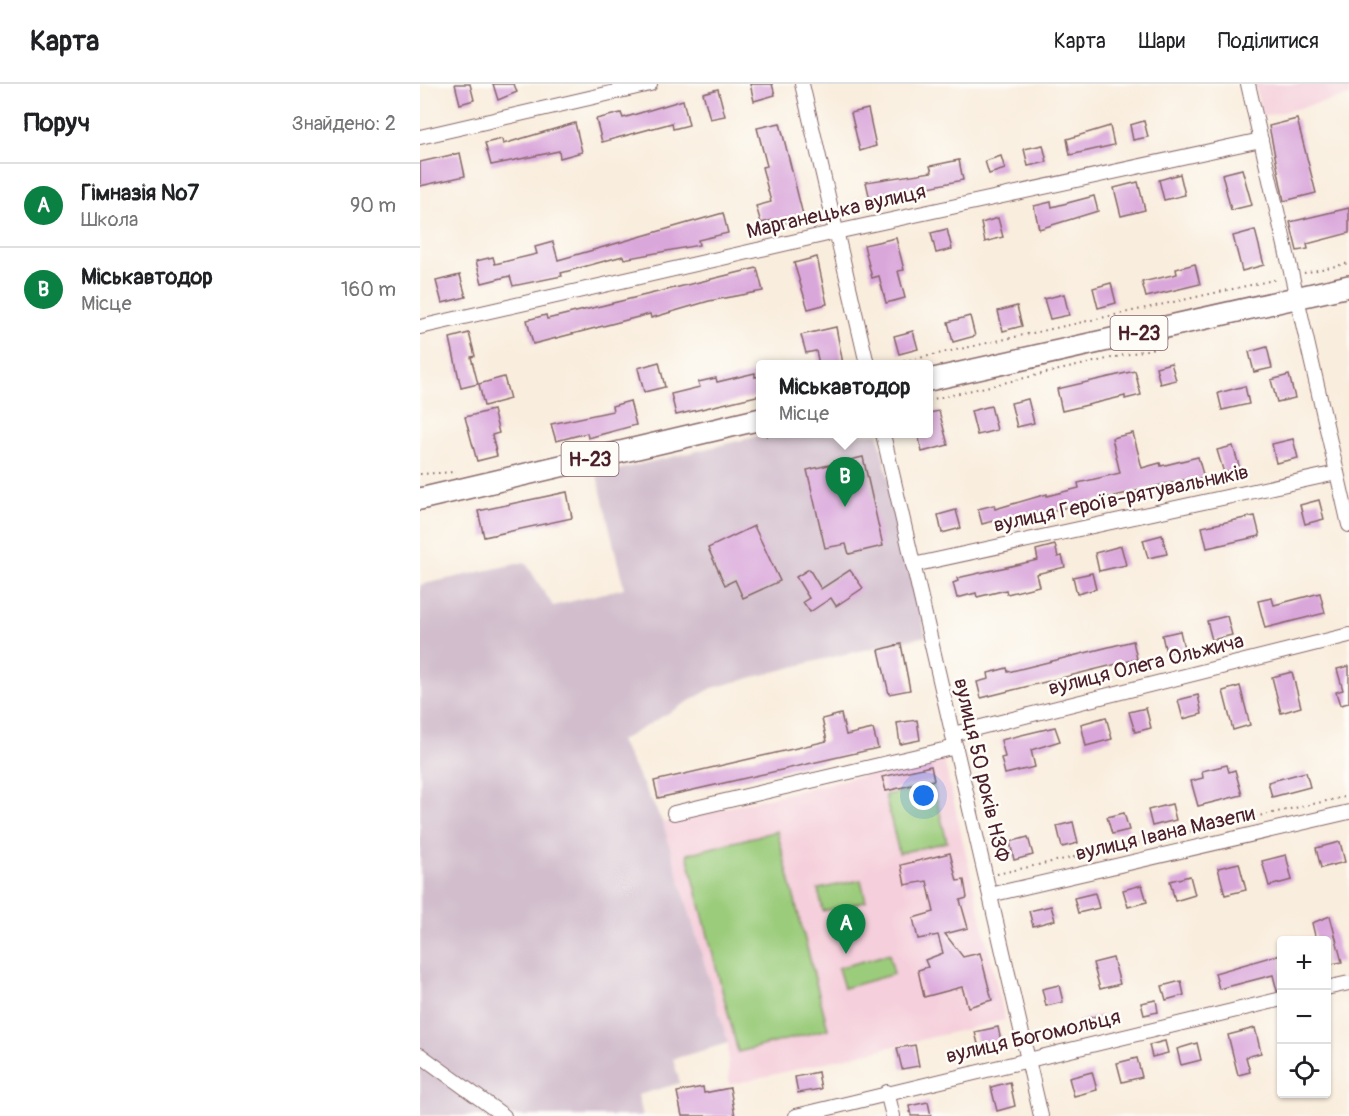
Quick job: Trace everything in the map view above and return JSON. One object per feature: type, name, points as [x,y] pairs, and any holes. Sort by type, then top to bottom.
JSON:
[{"type":"main road","name":"Н-23","points":[[933,379],[1349,286]]},
{"type":"main road","name":"Н-23","points":[[420,499],[756,420]]},
{"type":"street","points":[[420,137],[650,84]]},
{"type":"street","points":[[802,84],[866,360]]},
{"type":"street","points":[[1248,84],[1349,525]]},
{"type":"street","name":"Марганецька вулиця","points":[[420,327],[836,232],[1261,140]]},
{"type":"street","name":"вулиця 50 років НЗФ","points":[[884,438],[1041,1116]]},
{"type":"street","name":"вулиця Героїв-рятувальників","points":[[913,565],[1337,473]]},
{"type":"street","name":"вулиця Олега Ольжича","points":[[674,813],[1349,635]]},
{"type":"street","name":"вулиця Івана Мазепи","points":[[990,896],[1349,812]]},
{"type":"street","points":[[1331,987],[1349,983]]},
{"type":"street","name":"вулиця Богомольця","points":[[796,1116],[887,1092],[1277,1000]]},
{"type":"street","points":[[420,1055],[504,1116]]},
{"type":"street","points":[[887,1092],[893,1116]]},
{"type":"path","points":[[910,360],[1349,263]]},
{"type":"path","points":[[933,399],[1173,344]]},
{"type":"path","points":[[420,474],[457,472]]},
{"type":"path","points":[[986,877],[1349,796]]},
{"type":"shaded area","points":[[1255,84],[1349,84],[1349,96],[1262,117]]},
{"type":"shaded area","points":[[756,437],[879,438],[926,636],[712,688],[620,741],[663,823],[728,1043],[673,1059],[680,1083],[638,1095],[643,1116],[420,1116],[420,585],[525,562],[553,606],[624,588],[597,475]]},
{"type":"shaded area","points":[[943,756],[1005,1020],[729,1085],[728,1043],[663,823]]},
{"type":"green space","points":[[933,785],[947,842],[899,853],[885,795]]},
{"type":"green space","points":[[777,831],[828,1029],[738,1052],[687,854]]},
{"type":"green space","points":[[861,880],[866,901],[823,911],[818,889]]},
{"type":"green space","points":[[889,954],[894,974],[844,988],[838,968]]},
{"type":"building","points":[[455,84],[470,84],[474,100],[460,104]]},
{"type":"building","points":[[493,84],[514,84],[517,92],[498,100]]},
{"type":"building","points":[[750,84],[772,84],[775,95],[754,101]]},
{"type":"building","points":[[718,89],[725,116],[710,119],[703,93]]},
{"type":"building","points":[[683,100],[689,125],[673,129],[672,123],[602,142],[596,119],[621,113],[623,118]]},
{"type":"building","points":[[868,109],[876,146],[860,151],[851,113]]},
{"type":"building","points":[[1297,119],[1316,193],[1284,201],[1269,126]]},
{"type":"building","points":[[1144,121],[1148,137],[1133,140],[1130,125]]},
{"type":"building","points":[[575,123],[582,152],[560,158],[559,151],[491,165],[485,143],[502,139],[503,144]]},
{"type":"building","points":[[780,123],[804,219],[783,224],[782,218],[761,223],[756,206],[771,202],[762,167],[767,166],[757,128]]},
{"type":"building","points":[[1110,126],[1114,145],[1070,155],[1067,139]]},
{"type":"building","points":[[1043,145],[1047,162],[1028,166],[1024,149]]},
{"type":"building","points":[[460,153],[465,176],[420,186],[420,162]]},
{"type":"building","points":[[1001,156],[1005,169],[989,174],[985,161]]},
{"type":"building","points":[[959,160],[963,180],[919,189],[919,193],[871,204],[866,182],[932,172],[930,166]]},
{"type":"building","points":[[1242,169],[1252,205],[1231,210],[1222,174]]},
{"type":"building","points":[[1180,174],[1185,195],[1164,200],[1159,180]]},
{"type":"building","points":[[1138,182],[1145,210],[1121,216],[1114,188]]},
{"type":"building","points":[[1094,196],[1098,211],[1039,229],[1034,206],[1051,202],[1052,207]]},
{"type":"building","points":[[1349,208],[1349,233],[1307,244],[1308,249],[1297,251],[1290,222]]},
{"type":"building","points":[[723,213],[728,233],[698,240],[699,245],[624,259],[623,256],[561,273],[562,276],[513,286],[510,276],[482,283],[476,261],[493,257],[495,264],[537,254],[535,247],[553,242],[558,260]]},
{"type":"building","points":[[998,218],[1003,237],[985,242],[981,223]]},
{"type":"building","points":[[947,229],[952,249],[936,253],[931,233]]},
{"type":"building","points":[[1255,230],[1264,265],[1242,271],[1233,236]]},
{"type":"building","points":[[896,238],[904,270],[898,271],[905,298],[886,303],[879,276],[872,278],[864,245]]},
{"type":"building","points":[[817,257],[827,304],[808,309],[794,263]]},
{"type":"building","points":[[1195,264],[1200,284],[1146,297],[1142,282],[1177,274],[1176,269]]},
{"type":"building","points":[[757,268],[763,291],[709,301],[651,318],[650,314],[533,344],[527,320],[546,315],[547,319]]},
{"type":"building","points":[[460,275],[466,297],[442,303],[436,281]]},
{"type":"building","points":[[1111,283],[1116,303],[1098,308],[1093,288]]},
{"type":"building","points":[[1064,294],[1069,315],[1050,319],[1044,299]]},
{"type":"building","points":[[1017,306],[1022,326],[1003,331],[998,311]]},
{"type":"building","points":[[970,316],[975,336],[953,342],[948,322]]},
{"type":"building","points":[[836,327],[842,360],[818,360],[816,351],[806,353],[801,335]]},
{"type":"building","points":[[913,331],[918,349],[899,354],[894,336]]},
{"type":"building","points":[[469,333],[475,356],[471,357],[478,384],[461,388],[450,338]]},
{"type":"building","points":[[1267,347],[1272,368],[1254,372],[1249,352]]},
{"type":"building","points":[[659,362],[665,387],[644,392],[638,368]]},
{"type":"building","points":[[1171,363],[1176,380],[1160,384],[1156,367]]},
{"type":"building","points":[[1135,371],[1141,395],[1125,399],[1125,396],[1062,411],[1057,389]]},
{"type":"building","points":[[755,373],[756,396],[676,415],[671,394],[700,387],[698,382],[716,378],[717,382]]},
{"type":"building","points":[[1289,375],[1295,398],[1277,402],[1271,380]]},
{"type":"building","points":[[504,377],[510,399],[484,406],[479,384]]},
{"type":"building","points":[[1245,386],[1249,404],[1222,410],[1218,393]]},
{"type":"building","points":[[1028,399],[1034,423],[1017,427],[1011,403]]},
{"type":"building","points":[[630,401],[636,425],[588,438],[587,433],[556,441],[551,424],[613,411],[612,406]]},
{"type":"building","points":[[991,406],[997,430],[977,435],[971,411]]},
{"type":"building","points":[[493,410],[499,433],[492,435],[497,456],[477,461],[465,417]]},
{"type":"building","points":[[939,411],[948,445],[922,452],[919,438],[933,438],[933,412]]},
{"type":"building","points":[[1133,433],[1142,468],[1198,457],[1204,478],[1184,483],[1183,480],[1051,511],[1030,518],[1031,524],[1008,530],[1005,518],[982,524],[978,509],[994,505],[995,509],[1047,494],[1047,496],[1079,488],[1078,483],[1120,473],[1112,438]]},
{"type":"building","points":[[1293,439],[1298,458],[1276,463],[1272,444]]},
{"type":"building","points":[[1233,446],[1240,469],[1224,473],[1217,450]]},
{"type":"building","points":[[863,457],[883,546],[849,554],[846,544],[825,548],[807,470]]},
{"type":"building","points":[[567,492],[572,518],[484,537],[478,511]]},
{"type":"building","points":[[1319,500],[1324,519],[1305,524],[1300,505]]},
{"type":"building","points":[[956,510],[961,528],[942,533],[938,515]]},
{"type":"building","points":[[1255,516],[1260,536],[1207,548],[1202,527]]},
{"type":"building","points":[[754,526],[780,581],[743,598],[735,580],[725,585],[708,548]]},
{"type":"building","points":[[1162,535],[1167,554],[1148,558],[1143,540]]},
{"type":"building","points":[[1055,545],[1058,557],[1062,556],[1065,567],[1036,574],[1039,586],[1007,594],[1006,590],[977,597],[976,593],[957,598],[953,583],[958,581],[957,578],[1038,560],[1036,550]]},
{"type":"building","points":[[1121,546],[1126,565],[1099,571],[1095,553]]},
{"type":"building","points":[[809,569],[821,589],[850,570],[863,588],[836,606],[831,598],[810,612],[803,602],[809,598],[796,577]]},
{"type":"building","points":[[1092,573],[1096,589],[1077,594],[1073,577]]},
{"type":"building","points":[[1320,593],[1325,613],[1265,628],[1258,601],[1272,598],[1274,605]]},
{"type":"building","points":[[1227,616],[1232,635],[1212,640],[1207,621]]},
{"type":"building","points":[[1180,631],[1184,648],[1166,653],[1162,635]]},
{"type":"building","points":[[1133,641],[1137,659],[981,698],[977,682],[989,679],[988,673],[1007,668],[1008,672]]},
{"type":"building","points":[[901,644],[910,690],[889,694],[879,650]]},
{"type":"building","points":[[1349,666],[1349,703],[1340,705],[1336,692],[1343,690],[1337,669]]},
{"type":"building","points":[[1292,672],[1301,707],[1281,713],[1272,677]]},
{"type":"building","points":[[1240,686],[1250,725],[1233,730],[1223,691]]},
{"type":"building","points":[[1198,695],[1202,714],[1183,719],[1178,700]]},
{"type":"building","points":[[1146,708],[1151,728],[1135,732],[1129,712]]},
{"type":"building","points":[[841,714],[846,735],[873,729],[878,748],[658,798],[654,781],[827,741],[822,719]]},
{"type":"building","points":[[1106,717],[1112,739],[1086,746],[1081,724]]},
{"type":"building","points":[[917,720],[920,740],[900,744],[897,723]]},
{"type":"building","points":[[1055,727],[1060,741],[1031,750],[1035,767],[1005,774],[1001,758],[1005,757],[1001,740]]},
{"type":"building","points":[[1227,765],[1229,772],[1235,770],[1242,795],[1198,806],[1191,781],[1203,778],[1202,771]]},
{"type":"building","points":[[931,766],[934,780],[886,791],[882,777]]},
{"type":"building","points":[[1306,772],[1310,787],[1272,797],[1268,782]]},
{"type":"building","points":[[1172,804],[1176,820],[1152,826],[1148,810]]},
{"type":"building","points":[[1124,813],[1129,830],[1112,834],[1107,817]]},
{"type":"building","points":[[1073,822],[1078,843],[1062,847],[1057,826]]},
{"type":"building","points":[[1028,837],[1033,855],[1014,860],[1010,842]]},
{"type":"building","points":[[1340,842],[1345,862],[1321,868],[1316,848]]},
{"type":"building","points":[[950,853],[957,881],[964,880],[967,898],[960,900],[968,928],[945,934],[963,957],[980,953],[992,1000],[968,1007],[962,987],[924,997],[918,970],[928,967],[925,960],[943,953],[938,935],[918,939],[913,918],[934,912],[927,881],[905,885],[901,865]]},
{"type":"building","points":[[1286,855],[1292,880],[1269,886],[1262,861]]},
{"type":"building","points":[[1239,863],[1246,890],[1225,895],[1218,868]]},
{"type":"building","points":[[1190,876],[1195,895],[1175,901],[1170,881]]},
{"type":"building","points":[[1142,885],[1147,902],[1128,907],[1123,890]]},
{"type":"building","points":[[1095,893],[1099,908],[1078,913],[1074,898]]},
{"type":"building","points":[[1051,906],[1055,920],[1033,926],[1029,911]]},
{"type":"building","points":[[1330,916],[1342,962],[1331,964],[1331,936],[1315,936],[1312,923]]},
{"type":"building","points":[[1277,955],[1277,991],[1273,975],[1219,989],[1215,973]]},
{"type":"building","points":[[1113,958],[1120,984],[1100,989],[1093,963]]},
{"type":"building","points":[[1181,981],[1184,995],[1166,1000],[1162,986]]},
{"type":"building","points":[[1059,985],[1063,1002],[1046,1006],[1042,989]]},
{"type":"building","points":[[1156,1000],[1158,1012],[1144,1015],[1141,1003]]},
{"type":"building","points":[[1100,1015],[1103,1026],[1085,1031],[1082,1020]]},
{"type":"building","points":[[998,1027],[1002,1046],[980,1052],[975,1032]]},
{"type":"building","points":[[1255,1028],[1261,1053],[1246,1057],[1250,1072],[1238,1075],[1228,1035]]},
{"type":"building","points":[[1165,1041],[1168,1053],[1152,1057],[1149,1045]]},
{"type":"building","points":[[1197,1043],[1201,1060],[1181,1065],[1177,1049]]},
{"type":"building","points":[[915,1045],[919,1066],[902,1069],[897,1048]]},
{"type":"building","points":[[1137,1058],[1142,1077],[1122,1082],[1117,1063]]},
{"type":"building","points":[[818,1072],[821,1089],[798,1093],[795,1077]]},
{"type":"building","points":[[1092,1072],[1097,1090],[1074,1096],[1069,1078]]},
{"type":"building","points":[[1010,1082],[1015,1106],[997,1111],[991,1087]]},
{"type":"building","points":[[703,1087],[704,1093],[730,1088],[735,1116],[682,1116],[677,1092]]},
{"type":"building","points":[[928,1102],[931,1116],[911,1116],[909,1106]]},
{"type":"place","name":"Міськавтодор","points":[[845,507]]},
{"type":"place","name":"Гімназія №7","points":[[846,954]]}]
